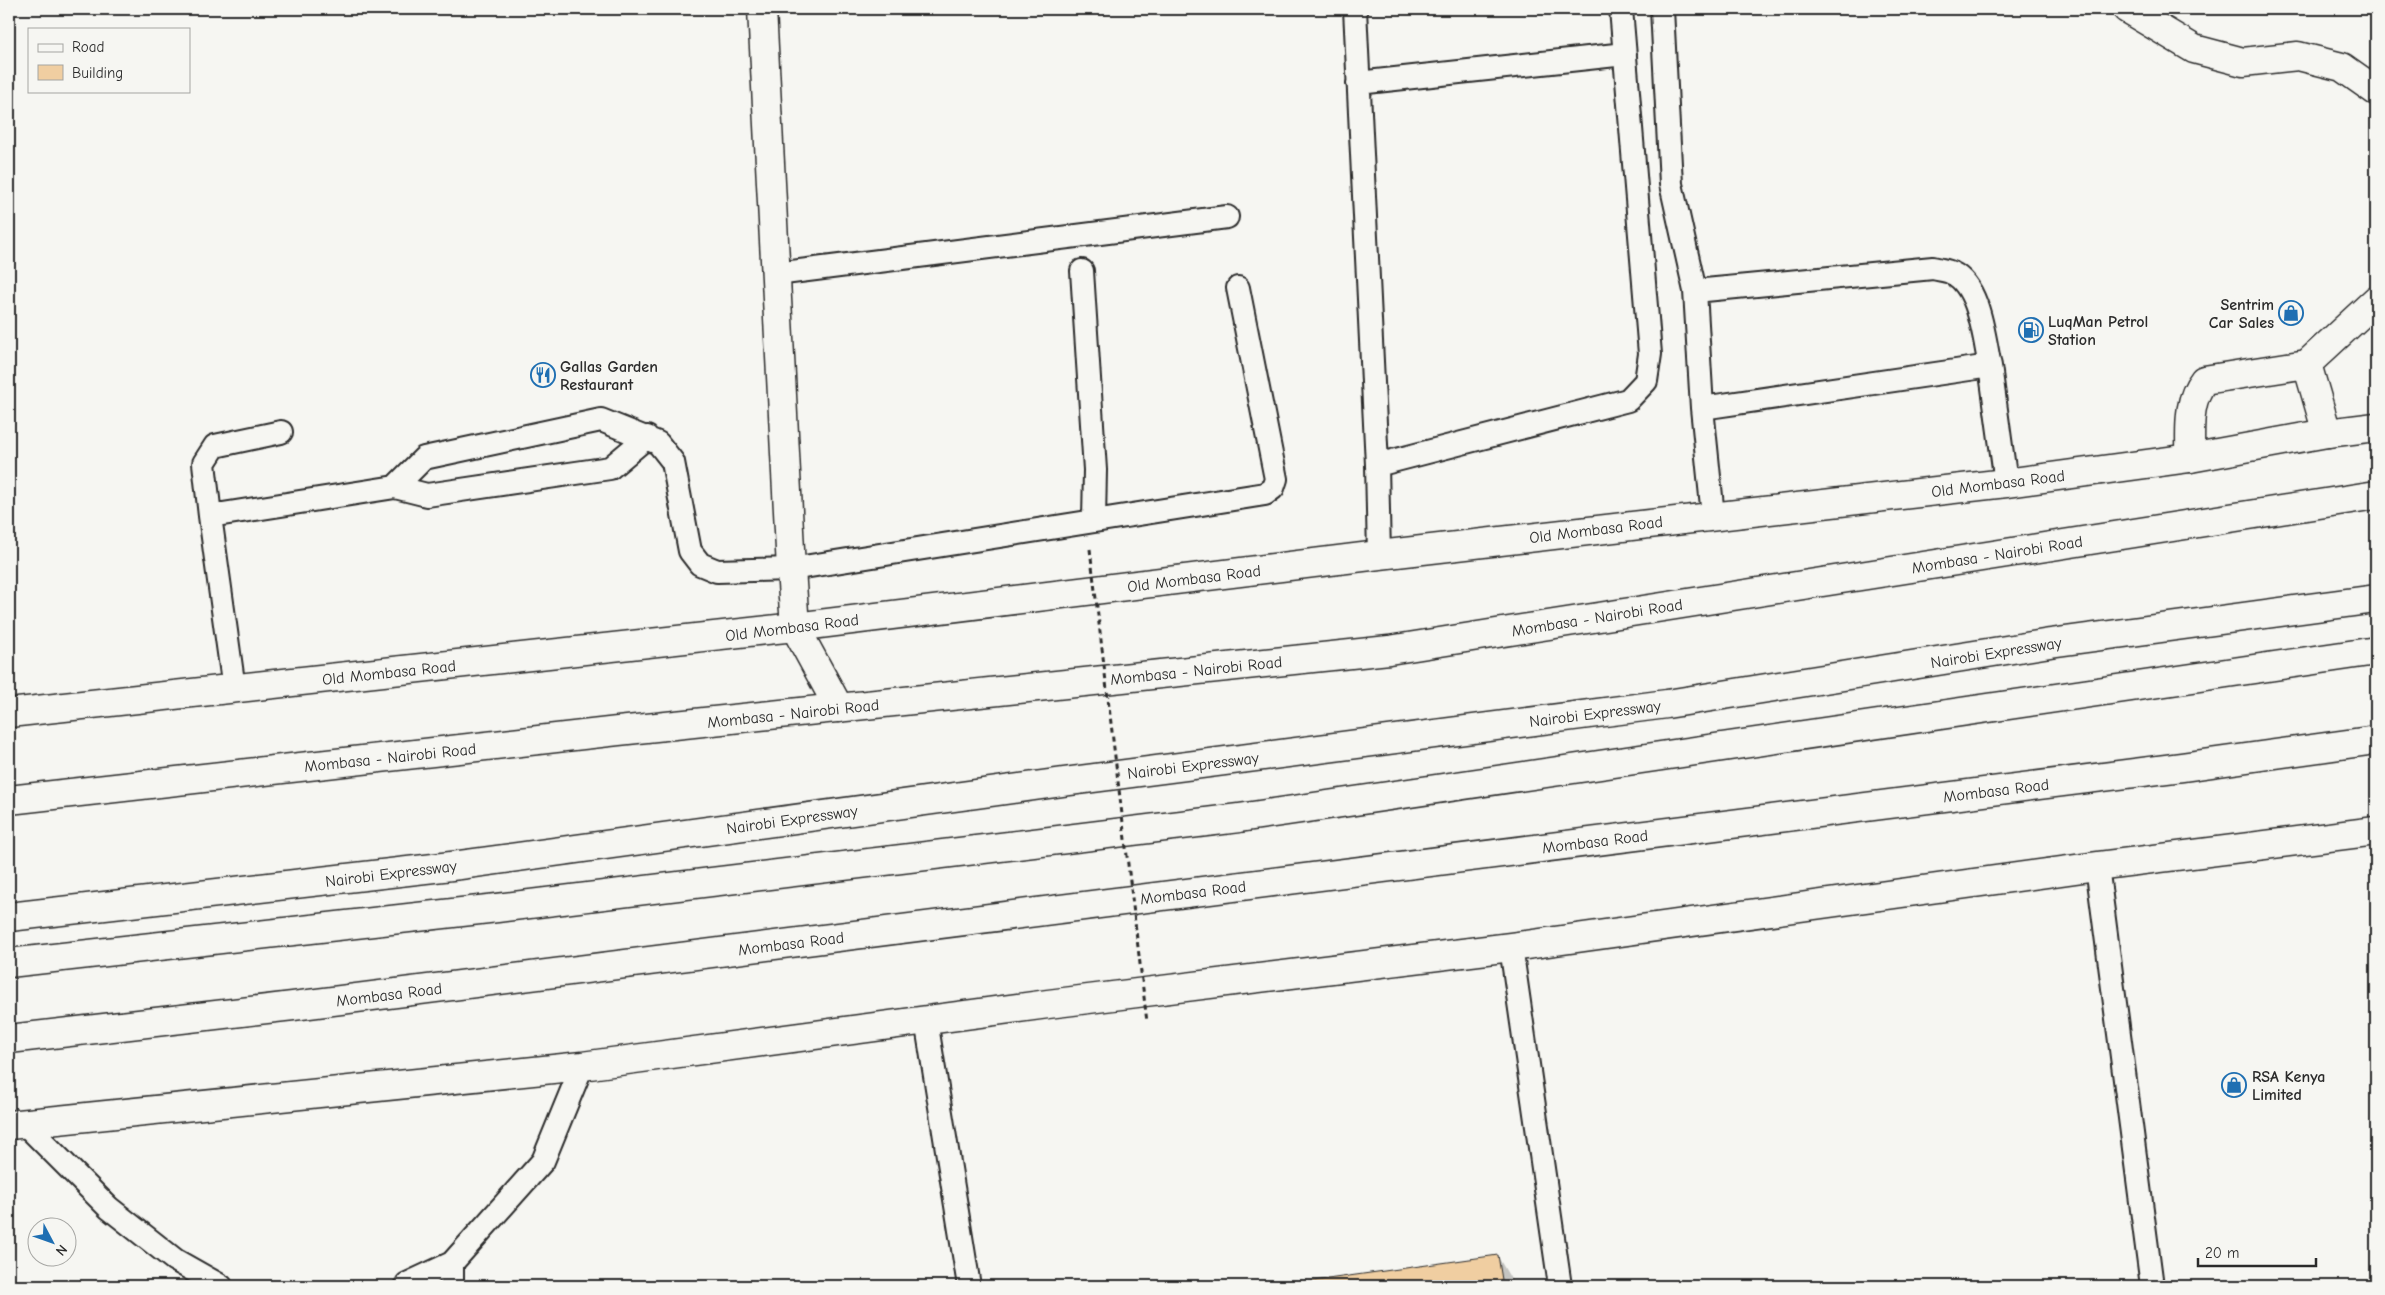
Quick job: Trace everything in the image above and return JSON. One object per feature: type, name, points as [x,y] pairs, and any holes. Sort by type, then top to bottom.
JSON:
[{"type":"main road","points":[[762,9],[795,627],[839,708]]},
{"type":"main road","points":[[2127,9],[2194,49],[2243,62],[2298,56],[2342,68],[2376,90]]},
{"type":"main road","points":[[2190,458],[2191,410],[2195,392],[2204,380],[2307,364],[2376,300]]},
{"type":"main road","points":[[2307,364],[2327,433]]},
{"type":"main road","name":"Old Mombasa Road","points":[[9,713],[795,627],[1379,555],[2006,484],[2190,458],[2327,433],[2376,427]]},
{"type":"main road","name":"Mombasa - Nairobi Road","points":[[9,800],[618,730],[1389,650],[2376,495]]},
{"type":"main road","name":"Nairobi Expressway","points":[[9,917],[460,865],[1063,782],[1667,704],[2050,643],[2376,599]]},
{"type":"main road","points":[[9,963],[497,908],[1239,818],[2376,651]]},
{"type":"main road","name":"Mombasa Road","points":[[9,1039],[332,1001],[2172,768],[2376,740]]},
{"type":"main road","points":[[16,1124],[582,1066],[926,1020],[1511,947],[2097,866],[2376,831]]},
{"type":"lane","points":[[1355,9],[1377,465],[1379,555]]},
{"type":"lane","points":[[1377,465],[1628,400],[1646,381],[1650,354],[1621,9]]},
{"type":"lane","points":[[1662,9],[1671,184],[1696,291],[1702,408],[1713,516]]},
{"type":"lane","points":[[1358,84],[1625,54]]},
{"type":"lane","points":[[776,274],[1227,217]]},
{"type":"lane","points":[[1696,291],[1933,268],[1953,273],[1967,286],[1977,304],[1990,366],[2006,484]]},
{"type":"lane","points":[[1082,271],[1095,470],[1094,520]]},
{"type":"lane","points":[[395,487],[424,458],[601,420],[658,442],[673,462],[690,551],[700,564],[717,571],[791,569],[1265,494],[1273,488],[1276,479],[1238,288]]},
{"type":"lane","points":[[1702,408],[1990,366]]},
{"type":"lane","points":[[234,689],[204,463],[215,446],[281,432]]},
{"type":"lane","points":[[210,516],[395,487],[427,495],[610,468],[647,437]]},
{"type":"lane","points":[[2097,866],[2152,1286]]},
{"type":"lane","points":[[1511,947],[1560,1286]]},
{"type":"lane","points":[[926,1020],[969,1286]]},
{"type":"lane","points":[[407,1284],[452,1264],[543,1161],[582,1066]]},
{"type":"lane","points":[[16,1124],[109,1208],[175,1260],[221,1286]]},
{"type":"lane","points":[[452,1264],[452,1286]]},
{"type":"path","points":[[1090,549],[1146,1022]]},
{"type":"building","points":[[1498,1255],[1503,1286],[1293,1286],[1292,1284]]},
{"type":"place","name":"Sentrim Car Sales","points":[[2291,313]]},
{"type":"place","name":"LuqMan Petrol Station","points":[[2031,330]]},
{"type":"place","name":"Gallas Garden Restaurant","points":[[543,375]]},
{"type":"place","name":"RSA Kenya Limited","points":[[2234,1085]]}]
